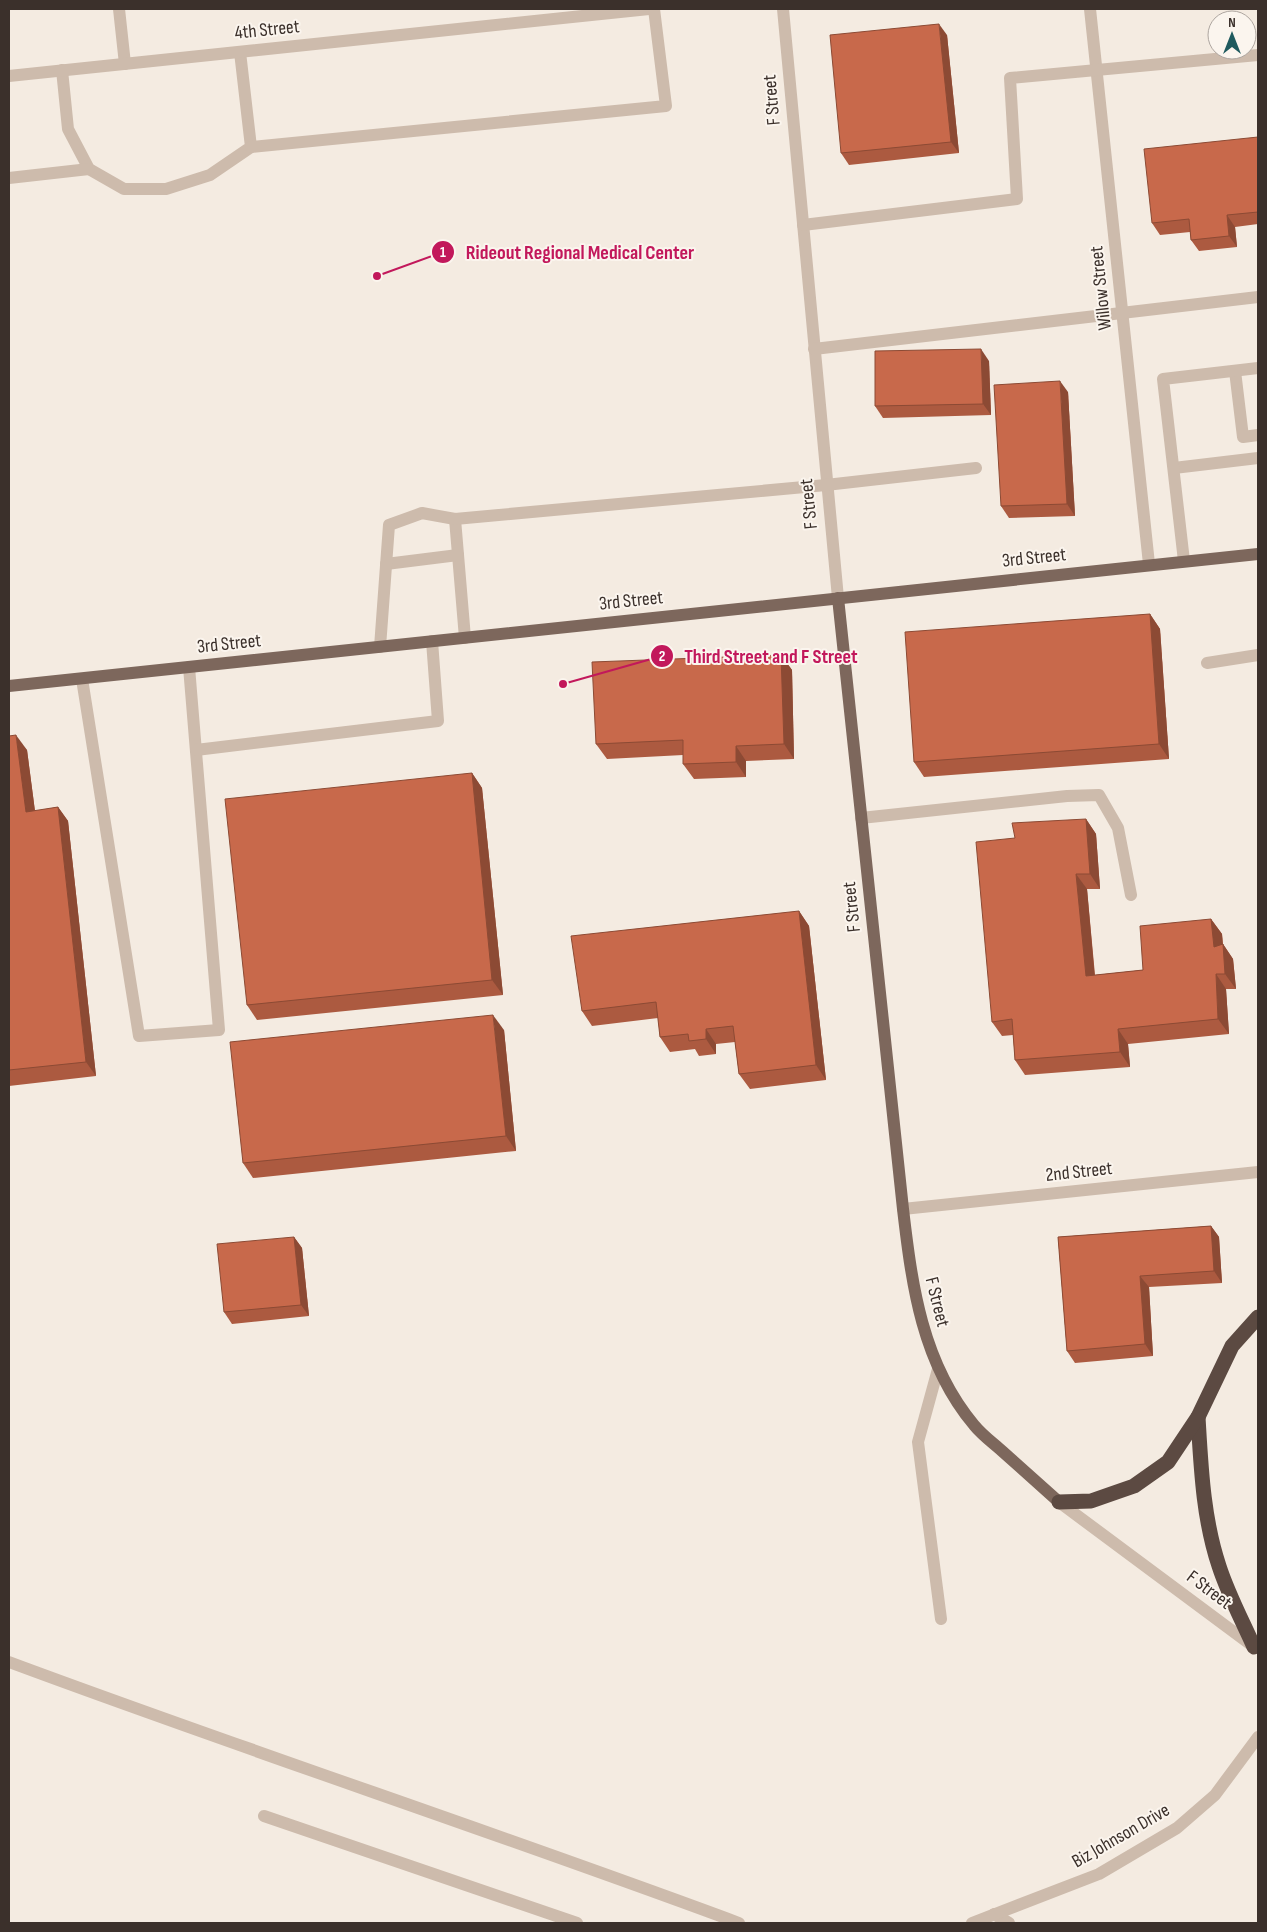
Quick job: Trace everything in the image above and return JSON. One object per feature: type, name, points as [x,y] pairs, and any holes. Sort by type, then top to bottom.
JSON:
[{"type":"highway","points":[[1059,1502],[1091,1501],[1134,1486],[1168,1462],[1198,1417],[1232,1346],[1258,1317]]},
{"type":"highway","points":[[1198,1417],[1207,1518],[1216,1555],[1230,1596],[1256,1649]]},
{"type":"main road","name":"3rd Street","points":[[9,686],[1149,564],[1258,554]]},
{"type":"main road","name":"F Street","points":[[838,598],[912,1283],[924,1331],[938,1369],[954,1399],[976,1427],[1059,1502]]},
{"type":"street","points":[[119,9],[125,64]]},
{"type":"street","name":"4th Street","points":[[9,76],[649,9]]},
{"type":"street","points":[[62,70],[68,129],[89,169],[124,189],[166,189],[210,175],[251,147],[666,106],[654,9]]},
{"type":"street","name":"F Street","points":[[783,9],[838,598]]},
{"type":"street","name":"Willow Street","points":[[1090,9],[1149,564]]},
{"type":"street","points":[[240,52],[251,147]]},
{"type":"street","points":[[802,225],[1017,199],[1010,78],[1258,55]]},
{"type":"street","points":[[9,178],[89,169]]},
{"type":"street","points":[[814,349],[1258,297]]},
{"type":"street","points":[[1184,561],[1163,379],[1258,368]]},
{"type":"street","points":[[1236,370],[1243,437],[1258,435]]},
{"type":"street","points":[[1174,468],[1258,458]]},
{"type":"street","points":[[380,647],[389,525],[422,513],[455,519],[826,485],[976,468]]},
{"type":"street","points":[[455,519],[466,638]]},
{"type":"street","points":[[386,564],[458,556]]},
{"type":"street","points":[[196,750],[438,721],[432,641]]},
{"type":"street","points":[[1206,663],[1258,654]]},
{"type":"street","points":[[82,679],[139,1036],[219,1030],[189,667]]},
{"type":"street","points":[[861,818],[1058,797],[1099,795],[1118,828],[1131,895]]},
{"type":"street","name":"2nd Street","points":[[903,1209],[1258,1172]]},
{"type":"street","points":[[938,1369],[918,1442],[941,1619]]},
{"type":"street","name":"F Street","points":[[1059,1502],[1256,1649]]},
{"type":"street","points":[[9,1662],[175,1724],[413,1805],[739,1923]]},
{"type":"street","name":"Biz Johnson Drive","points":[[972,1923],[1055,1893],[1099,1874],[1177,1828],[1215,1795],[1258,1737]]},
{"type":"street","points":[[264,1816],[577,1923]]},
{"type":"street","points":[[994,1914],[1010,1923]]},
{"type":"building","points":[[939,24],[951,142],[841,153],[830,35]]},
{"type":"building","points":[[1258,137],[1258,212],[1227,215],[1229,236],[1191,240],[1189,219],[1152,223],[1144,149]]},
{"type":"building","points":[[981,349],[983,404],[875,406],[875,351]]},
{"type":"building","points":[[1060,381],[1067,504],[1001,506],[994,385]]},
{"type":"building","points":[[1150,614],[1159,744],[914,762],[905,632]]},
{"type":"building","points":[[781,655],[784,744],[736,746],[736,762],[683,764],[683,740],[596,744],[592,662]]},
{"type":"building","points":[[16,735],[26,812],[58,807],[86,1062],[9,1070],[9,736]]},
{"type":"building","points":[[472,773],[492,980],[247,1005],[225,799]]},
{"type":"building","points":[[1086,819],[1090,874],[1076,874],[1086,976],[1143,970],[1140,926],[1211,919],[1214,947],[1223,944],[1225,974],[1216,974],[1218,1019],[1118,1029],[1120,1052],[1015,1060],[1012,1019],[992,1022],[976,842],[1015,838],[1012,823]]},
{"type":"building","points":[[799,911],[816,1065],[739,1074],[733,1026],[706,1029],[706,1039],[689,1041],[688,1034],[660,1037],[656,1002],[582,1011],[571,936]]},
{"type":"building","points":[[493,1015],[506,1136],[243,1163],[230,1042]]},
{"type":"building","points":[[1211,1226],[1214,1271],[1140,1276],[1145,1344],[1067,1351],[1058,1237]]},
{"type":"building","points":[[294,1237],[301,1305],[224,1312],[217,1244]]},
{"type":"place","name":"Rideout Regional Medical Center","points":[[377,276]]},
{"type":"place","name":"Third Street and F Street","points":[[563,684]]}]
